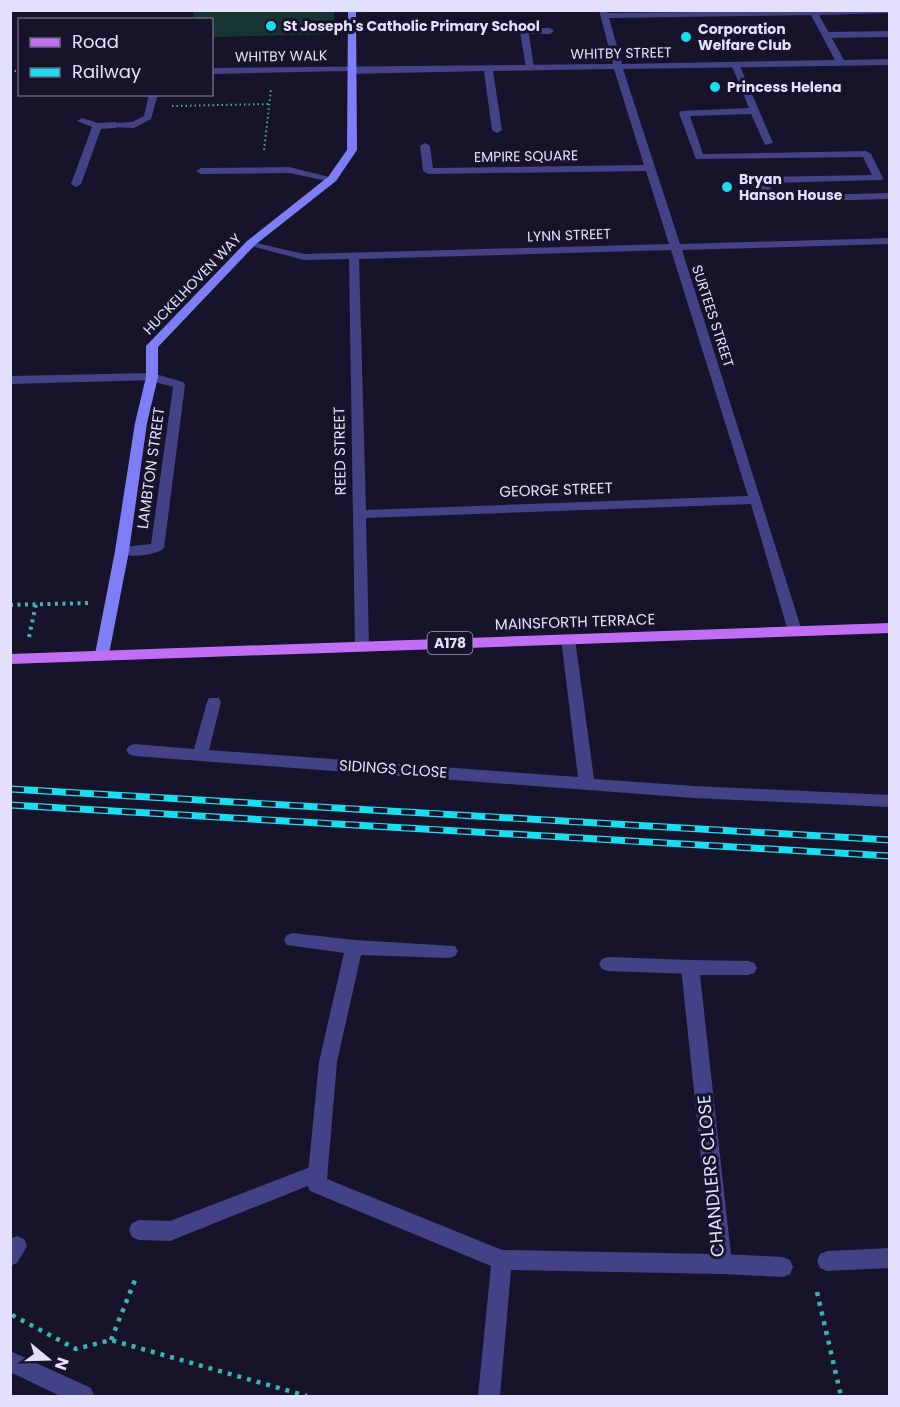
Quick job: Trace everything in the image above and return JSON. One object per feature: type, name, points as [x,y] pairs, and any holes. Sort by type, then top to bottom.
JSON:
[{"type":"main road","name":"MAINSFORTH TERRACE","points":[[10,659],[890,628]]},
{"type":"street","name":"HUCKELHOVEN WAY","points":[[102,654],[122,551],[141,423],[152,377],[152,346],[251,243],[332,179],[352,150],[352,10]]},
{"type":"street","points":[[604,13],[890,11]]},
{"type":"street","points":[[813,12],[842,63]]},
{"type":"street","name":"SURTEES STREET","points":[[604,13],[618,67],[756,500],[795,632]]},
{"type":"street","points":[[530,68],[524,31],[550,31]]},
{"type":"street","points":[[826,35],[890,34]]},
{"type":"street","name":"WHITBY STREET","points":[[352,69],[890,62]]},
{"type":"street","points":[[735,64],[768,143]]},
{"type":"street","points":[[488,68],[497,130]]},
{"type":"street","name":"WHITBY WALK","points":[[213,71],[352,69]]},
{"type":"street","points":[[82,121],[97,126],[134,125],[148,117],[153,96]]},
{"type":"street","points":[[755,111],[684,113],[699,157],[866,154],[878,178],[763,180],[770,199],[890,196]]},
{"type":"street","points":[[76,183],[97,126]]},
{"type":"street","name":"EMPIRE SQUARE","points":[[424,146],[428,171],[650,168]]},
{"type":"street","points":[[201,171],[289,170],[332,179]]},
{"type":"street","name":"LYNN STREET","points":[[251,243],[304,257],[890,241]]},
{"type":"street","name":"REED STREET","points":[[354,256],[362,646]]},
{"type":"street","points":[[10,380],[152,377]]},
{"type":"street","name":"LAMBTON STREET","points":[[122,551],[157,548],[179,384],[152,377]]},
{"type":"street","name":"GEORGE STREET","points":[[358,514],[756,500]]},
{"type":"street","points":[[568,639],[587,784]]},
{"type":"street","points":[[200,755],[214,702]]},
{"type":"street","name":"SIDINGS CLOSE","points":[[134,750],[694,792],[890,801]]},
{"type":"street","points":[[293,940],[354,947],[449,951]]},
{"type":"street","points":[[139,1230],[170,1230],[318,1173],[328,1062],[354,947]]},
{"type":"street","points":[[608,964],[748,968]]},
{"type":"street","name":"CHANDLERS CLOSE","points":[[318,1173],[317,1184],[502,1260],[722,1264],[690,966]]},
{"type":"street","points":[[827,1261],[890,1258]]},
{"type":"street","points":[[489,1396],[502,1260]]},
{"type":"street","points":[[722,1264],[783,1267]]},
{"type":"street","points":[[10,1361],[83,1396]]},
{"type":"path","name":"WHITBY WALK","points":[[263,159],[271,86]]},
{"type":"path","points":[[171,106],[270,104]]},
{"type":"path","points":[[10,604],[97,603]]},
{"type":"path","points":[[27,646],[36,604]]},
{"type":"path","points":[[111,1340],[137,1275]]},
{"type":"path","points":[[818,1292],[841,1396]]},
{"type":"path","points":[[12,1315],[76,1349],[111,1340],[307,1396]]},
{"type":"green space","points":[[194,11],[334,11],[334,34],[213,37],[213,18],[193,18]]},
{"type":"railway","points":[[10,789],[890,840]]},
{"type":"railway","points":[[10,805],[890,856]]},
{"type":"place","name":"St Joseph's Catholic Primary School","points":[[271,26]]},
{"type":"place","name":"Corporation Welfare Club","points":[[686,37]]},
{"type":"place","name":"Princess Helena","points":[[715,87]]},
{"type":"place","name":"Bryan Hanson House","points":[[727,187]]}]
